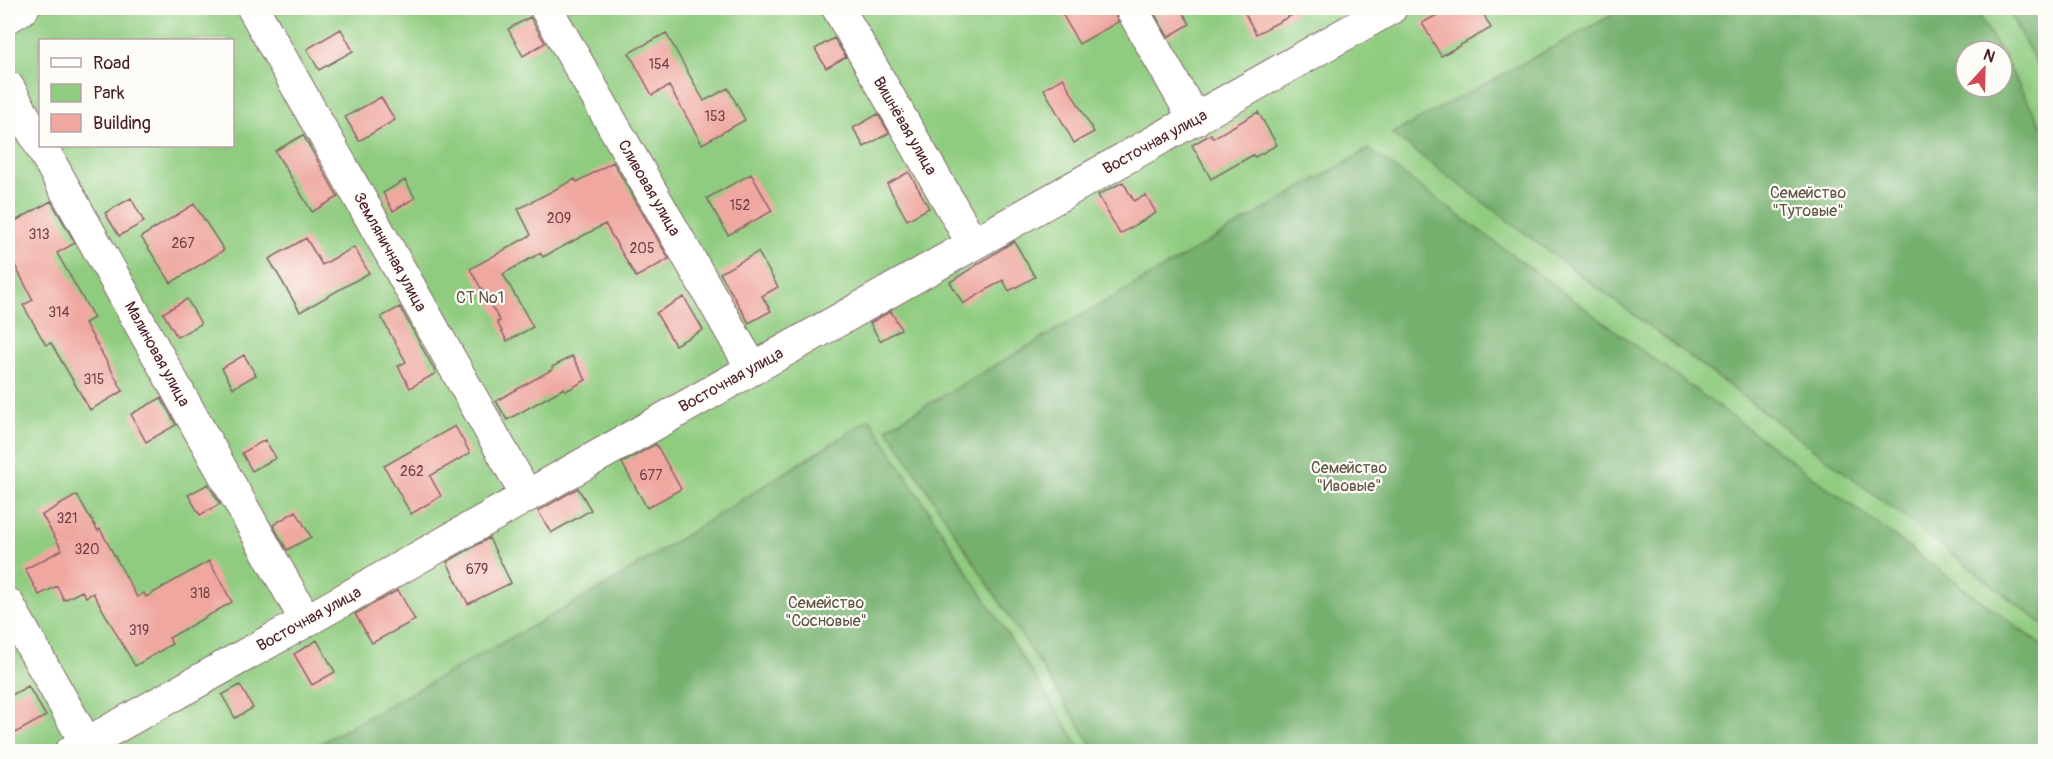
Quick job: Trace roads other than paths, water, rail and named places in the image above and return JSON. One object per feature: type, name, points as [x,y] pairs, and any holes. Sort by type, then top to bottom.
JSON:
[{"type":"street","points":[[8,16],[23,8]]},
{"type":"street","name":"Земляничная улица","points":[[253,8],[527,496]]},
{"type":"street","name":"Сливовая улица","points":[[546,8],[752,368]]},
{"type":"street","name":"Вишнёвая улица","points":[[838,8],[973,244]]},
{"type":"street","points":[[1131,8],[1195,120]]},
{"type":"street","name":"Восточная улица","points":[[79,747],[1392,8]]},
{"type":"street","name":"Малиновая улица","points":[[8,87],[39,143]]},
{"type":"street","name":"Малиновая улица","points":[[41,147],[306,621]]},
{"type":"street","points":[[8,604],[79,747]]},
{"type":"park label","name":"Семейство \"Тутовые\"","points":[[1808,202]]},
{"type":"park label","name":"СТ №1","points":[[480,298]]},
{"type":"park label","name":"Семейство \"Ивовые\"","points":[[1349,477]]},
{"type":"park label","name":"Семейство \"Сосновые\"","points":[[826,612]]}]
